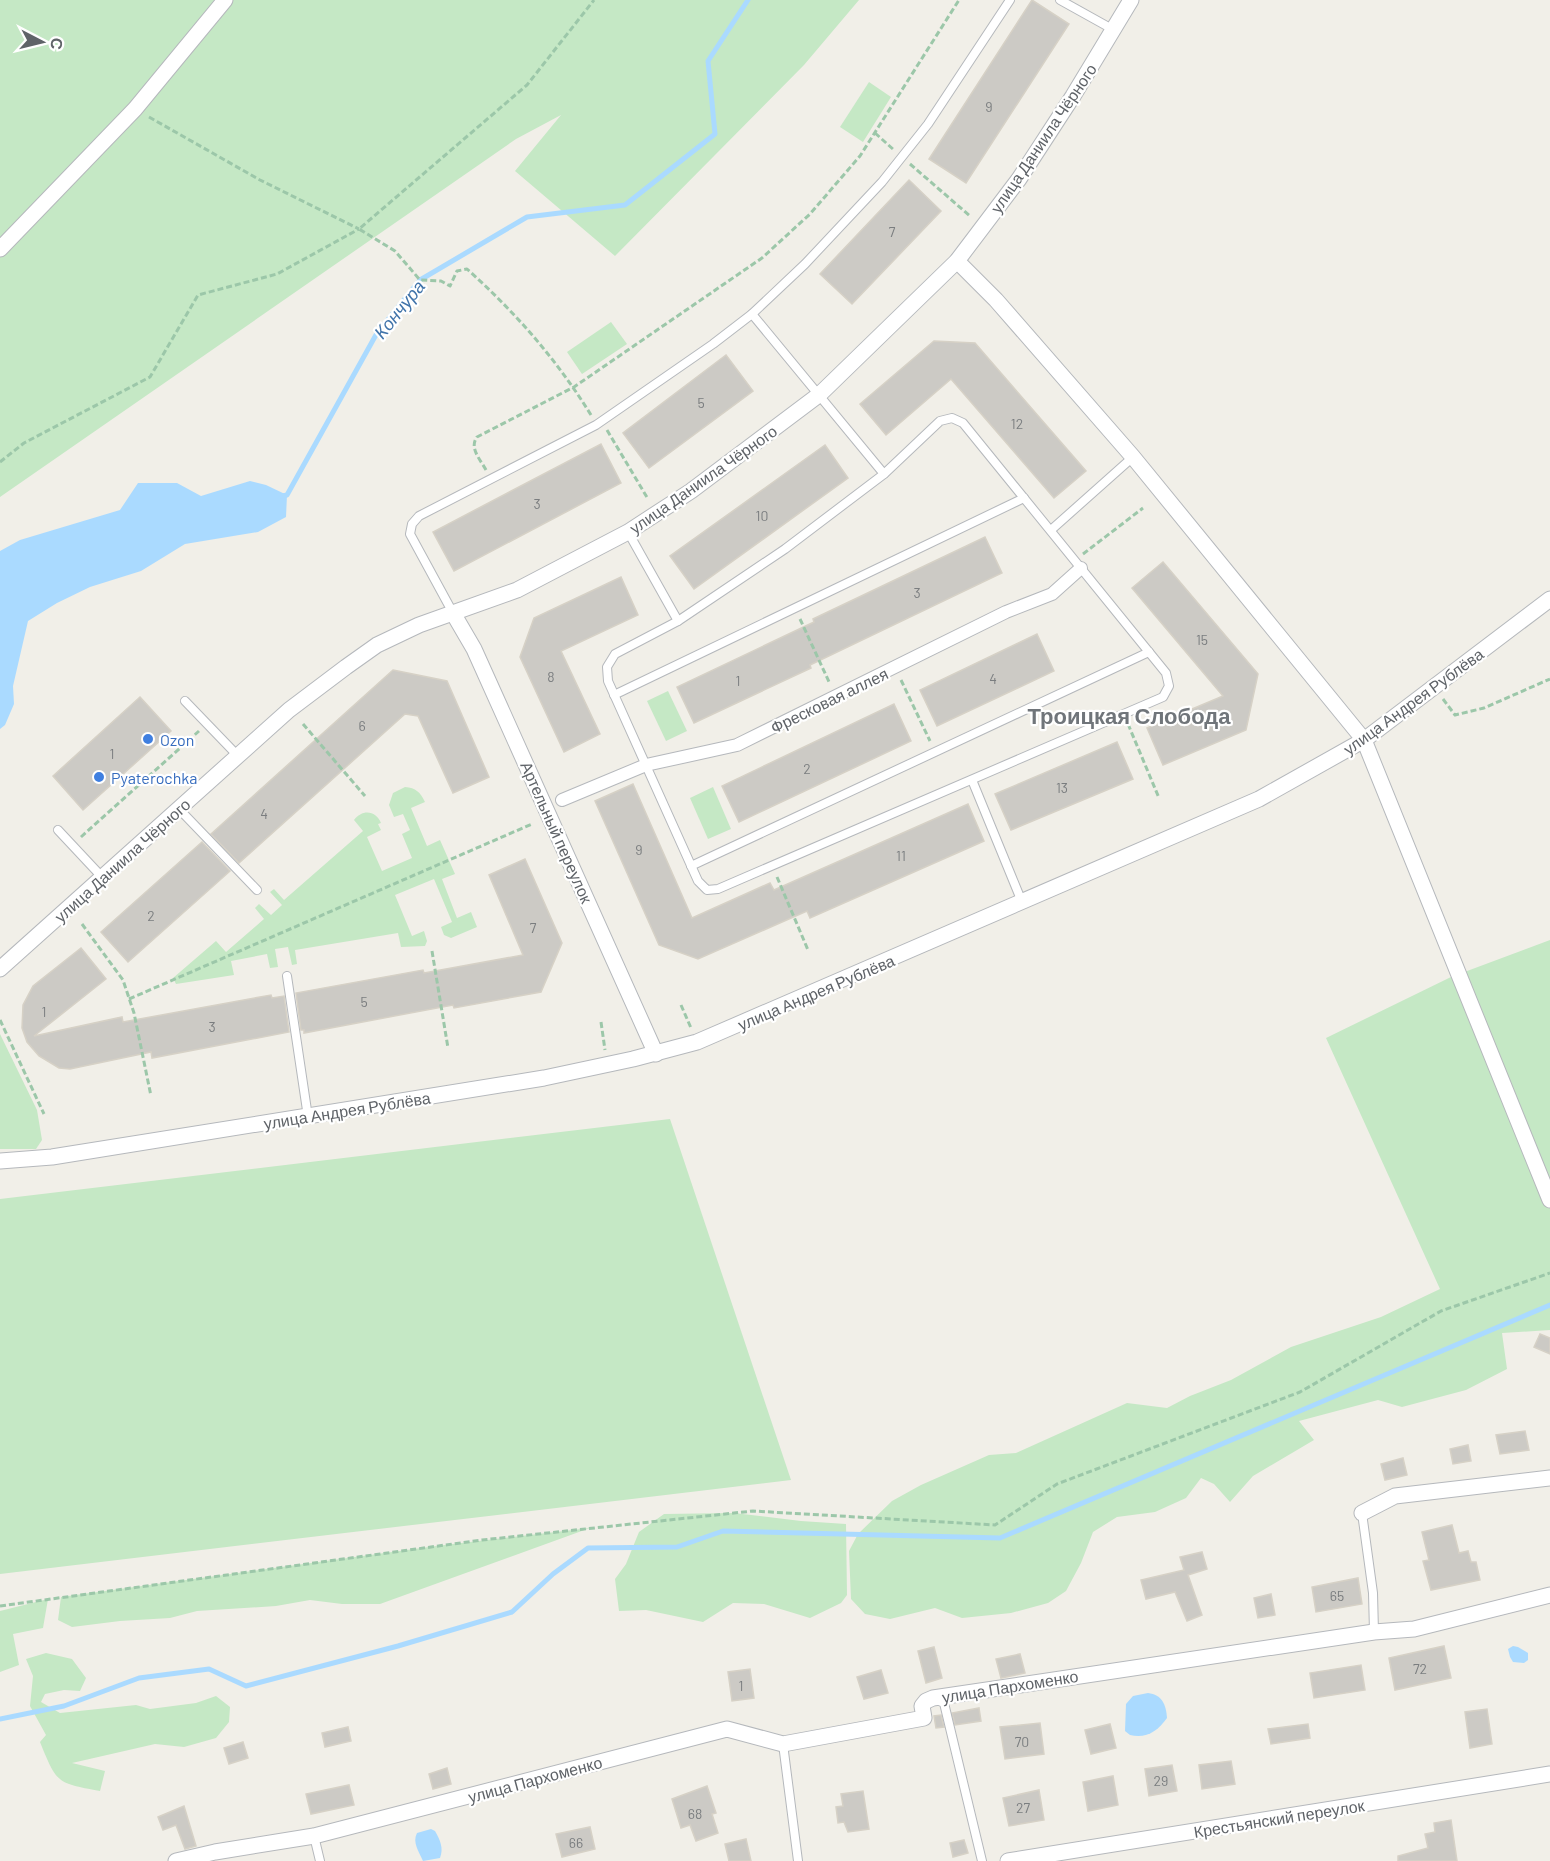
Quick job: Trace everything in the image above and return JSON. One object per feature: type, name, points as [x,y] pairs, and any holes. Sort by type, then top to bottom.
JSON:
[{"type":"street","points":[[0,249],[135,109],[225,0]]},
{"type":"street","name":"улица Даниила Чёрного","points":[[0,969],[289,710],[377,645],[419,625],[517,590],[628,532],[691,491],[820,394],[957,261],[1018,179],[1073,96],[1131,0]]},
{"type":"street","points":[[957,261],[996,300],[1133,457],[1364,740],[1550,1200]]},
{"type":"street","name":"Фресковая аллея","points":[[562,800],[646,765],[737,745],[1006,612],[1052,594],[1078,564]]},
{"type":"street","name":"улица Андрея Рублёва","points":[[0,1161],[51,1157],[544,1078],[656,1054],[697,1042],[1259,799],[1364,740],[1550,599]]},
{"type":"street","name":"Артельный переулок","points":[[453,613],[474,649],[656,1054]]},
{"type":"street","points":[[1362,1513],[1395,1496],[1550,1478]]},
{"type":"street","name":"улица Пархоменко","points":[[176,1861],[215,1852],[314,1836],[728,1729],[783,1744],[924,1718],[922,1706],[933,1698],[1374,1632],[1414,1629],[1550,1595]]},
{"type":"street","name":"Крестьянский переулок","points":[[1008,1861],[1550,1774]]},
{"type":"lane","points":[[453,613],[410,534],[412,524],[419,516],[599,423],[713,344],[752,314],[806,264],[882,182],[928,124],[1010,0]]},
{"type":"lane","points":[[1060,0],[1114,30]]},
{"type":"lane","points":[[752,314],[884,474]]},
{"type":"lane","points":[[952,418],[963,423],[1166,673],[1169,686],[1163,697],[718,889],[706,890],[698,881],[614,695],[608,681],[607,667],[615,654],[678,621],[785,549],[884,474],[940,422],[952,418]]},
{"type":"lane","points":[[1051,530],[1133,457]]},
{"type":"lane","points":[[614,695],[1024,498]]},
{"type":"lane","points":[[628,532],[678,621]]},
{"type":"lane","points":[[691,866],[1149,652]]},
{"type":"lane","points":[[185,701],[238,756]]},
{"type":"lane","points":[[972,780],[1022,902]]},
{"type":"lane","points":[[179,809],[256,891]]},
{"type":"lane","points":[[58,830],[102,877]]},
{"type":"lane","points":[[287,976],[308,1117]]},
{"type":"lane","points":[[1362,1513],[1373,1593],[1374,1632]]},
{"type":"lane","points":[[933,1698],[944,1703],[982,1861]]},
{"type":"lane","points":[[783,1744],[798,1861]]},
{"type":"lane","points":[[314,1836],[320,1861]]},
{"type":"path","points":[[0,462],[24,443],[150,377],[198,295],[277,274],[359,230],[527,85],[594,0]]},
{"type":"path","points":[[491,479],[473,448],[473,442],[477,437],[574,387],[762,258],[810,214],[860,156],[959,0]]},
{"type":"path","points":[[135,109],[260,180],[395,250],[420,280],[441,281],[450,286],[457,271],[467,269],[500,299],[551,355],[649,500]]},
{"type":"path","points":[[875,134],[970,216]]},
{"type":"path","points":[[1078,564],[1143,507]]},
{"type":"path","points":[[795,608],[836,696]]},
{"type":"path","points":[[895,667],[935,752]]},
{"type":"path","points":[[1434,687],[1455,715],[1484,708],[1550,679]]},
{"type":"path","points":[[1124,714],[1159,798]]},
{"type":"path","points":[[72,845],[207,724]]},
{"type":"path","points":[[303,724],[365,796]]},
{"type":"path","points":[[129,999],[532,824]]},
{"type":"path","points":[[772,866],[808,950]]},
{"type":"path","points":[[82,924],[123,981],[134,1013],[151,1096]]},
{"type":"path","points":[[432,951],[448,1047]]},
{"type":"path","points":[[681,1005],[693,1033]]},
{"type":"path","points":[[0,1020],[44,1114]]},
{"type":"path","points":[[601,1023],[606,1054]]},
{"type":"path","points":[[0,1606],[482,1540],[753,1511],[995,1525],[1057,1484],[1300,1392],[1441,1311],[1550,1273]]},
{"type":"green space","points":[[0,0],[859,0],[804,65],[615,256],[515,171],[561,115],[516,139],[0,497]]},
{"type":"green space","points":[[869,82],[891,97],[863,142],[840,127]]},
{"type":"green space","points":[[611,322],[627,344],[582,374],[567,352]]},
{"type":"green space","points":[[668,691],[687,731],[666,741],[647,701]]},
{"type":"green space","points":[[405,787],[417,791],[425,802],[411,808],[427,846],[440,840],[455,874],[442,879],[457,918],[471,912],[477,927],[451,938],[444,935],[441,927],[452,922],[434,879],[395,895],[412,936],[424,931],[427,941],[425,946],[401,947],[398,933],[295,950],[297,964],[292,965],[288,947],[275,949],[278,967],[270,968],[267,954],[231,961],[234,975],[176,984],[173,978],[216,941],[226,952],[264,919],[255,908],[259,904],[271,915],[282,905],[270,892],[274,889],[284,900],[363,831],[354,820],[357,816],[369,812],[381,823],[378,824],[381,830],[367,837],[382,871],[412,858],[402,834],[410,830],[403,814],[394,817],[389,805],[393,793]]},
{"type":"green space","points":[[713,787],[731,829],[708,839],[690,798]]},
{"type":"green space","points":[[1550,940],[1550,1330],[1502,1333],[1507,1369],[1466,1390],[1402,1407],[1378,1400],[1299,1421],[1314,1440],[1253,1476],[1230,1502],[1214,1484],[1201,1478],[1186,1498],[1155,1512],[1117,1517],[1093,1532],[1081,1563],[1066,1591],[1048,1603],[1011,1613],[962,1618],[935,1608],[890,1619],[865,1614],[851,1599],[849,1551],[858,1534],[892,1501],[921,1485],[989,1455],[1016,1453],[1127,1403],[1167,1408],[1231,1380],[1291,1347],[1381,1317],[1440,1289],[1326,1038],[1451,977]]},
{"type":"green space","points":[[0,1034],[37,1110],[42,1140],[36,1149],[0,1149]]},
{"type":"green space","points":[[670,1119],[791,1480],[0,1574],[0,1199]]},
{"type":"green space","points":[[734,1513],[846,1524],[847,1595],[841,1603],[810,1618],[764,1604],[733,1603],[703,1622],[646,1610],[619,1611],[615,1579],[626,1564],[639,1532],[664,1514]]},
{"type":"green space","points":[[590,1528],[380,1604],[342,1604],[310,1600],[276,1606],[197,1611],[170,1618],[72,1627],[58,1620],[61,1597],[436,1546]]},
{"type":"green space","points":[[48,1599],[43,1628],[13,1634],[19,1665],[0,1672],[0,1611]]},
{"type":"green space","points":[[46,1653],[72,1659],[86,1678],[80,1691],[64,1690],[45,1694],[41,1702],[60,1713],[136,1705],[150,1709],[196,1703],[216,1696],[230,1707],[229,1722],[216,1738],[184,1747],[155,1744],[72,1763],[105,1771],[100,1791],[67,1783],[55,1774],[51,1766],[40,1742],[46,1735],[30,1706],[33,1676],[26,1659]]},
{"type":"water","points":[[250,481],[266,485],[287,495],[286,517],[258,532],[185,544],[141,571],[90,587],[57,603],[28,621],[13,686],[14,704],[5,725],[0,729],[0,551],[20,540],[120,510],[138,483],[177,483],[201,496]]},
{"type":"water","points":[[1513,1646],[1528,1653],[1528,1660],[1524,1663],[1513,1662],[1508,1649]]},
{"type":"water","points":[[1148,1693],[1157,1696],[1162,1701],[1166,1708],[1167,1718],[1151,1733],[1141,1736],[1130,1735],[1125,1731],[1126,1704],[1133,1696]]},
{"type":"water","points":[[431,1829],[435,1831],[440,1841],[440,1858],[423,1861],[415,1840],[416,1836],[417,1833]]},
{"type":"building","points":[[1032,0],[1069,24],[966,183],[929,159]]},
{"type":"building","points":[[909,180],[941,211],[852,304],[820,274]]},
{"type":"building","points":[[934,341],[975,343],[1086,471],[1054,498],[951,379],[886,435],[860,404]]},
{"type":"building","points":[[726,355],[753,391],[649,468],[623,433]]},
{"type":"building","points":[[601,444],[621,483],[454,571],[433,532]]},
{"type":"building","points":[[825,445],[848,478],[694,589],[670,556]]},
{"type":"building","points":[[985,537],[1002,573],[694,723],[677,687]]},
{"type":"building","points":[[1163,562],[1258,674],[1246,730],[1163,765],[1147,728],[1223,696],[1132,588]]},
{"type":"building","points":[[621,577],[638,615],[561,651],[600,734],[564,752],[520,657],[534,618]]},
{"type":"building","points":[[1037,634],[1054,671],[937,726],[920,690]]},
{"type":"building","points":[[393,670],[447,681],[489,777],[453,793],[418,716],[405,714],[239,863],[211,834]]},
{"type":"building","points":[[140,697],[171,731],[83,810],[53,776]]},
{"type":"building","points":[[894,704],[911,741],[739,822],[722,786]]},
{"type":"building","points":[[1117,742],[1133,779],[1011,830],[995,794]]},
{"type":"building","points":[[633,784],[692,918],[770,883],[774,890],[968,804],[984,841],[810,918],[807,911],[698,959],[659,945],[595,801]]},
{"type":"building","points":[[202,842],[230,871],[128,962],[101,932]]},
{"type":"building","points":[[525,859],[562,943],[541,992],[454,1008],[453,1005],[304,1033],[304,1030],[301,1030],[296,993],[523,955],[489,875]]},
{"type":"building","points":[[81,948],[106,979],[34,1036],[122,1017],[123,1022],[271,995],[272,998],[284,996],[289,1032],[152,1058],[151,1052],[70,1069],[59,1068],[39,1056],[27,1042],[22,1028],[23,1005],[33,986]]},
{"type":"building","points":[[1540,1334],[1550,1338],[1550,1354],[1534,1347]]},
{"type":"building","points":[[1525,1431],[1529,1450],[1500,1454],[1496,1435]]},
{"type":"building","points":[[1468,1445],[1471,1461],[1453,1464],[1450,1449]]},
{"type":"building","points":[[1403,1458],[1407,1475],[1385,1480],[1381,1464]]},
{"type":"building","points":[[1452,1525],[1459,1553],[1468,1551],[1471,1562],[1476,1562],[1480,1580],[1431,1590],[1423,1561],[1429,1560],[1422,1532]]},
{"type":"building","points":[[1202,1552],[1207,1569],[1188,1575],[1202,1615],[1187,1621],[1175,1592],[1146,1599],[1141,1580],[1184,1570],[1180,1557]]},
{"type":"building","points":[[1358,1578],[1362,1604],[1316,1612],[1312,1587]]},
{"type":"building","points":[[1271,1594],[1275,1615],[1258,1618],[1254,1598]]},
{"type":"building","points":[[1444,1646],[1451,1678],[1395,1690],[1389,1658]]},
{"type":"building","points":[[934,1647],[942,1678],[926,1683],[918,1651]]},
{"type":"building","points":[[1020,1654],[1025,1673],[1001,1678],[996,1659]]},
{"type":"building","points":[[1361,1665],[1365,1690],[1314,1698],[1310,1673]]},
{"type":"building","points":[[750,1669],[754,1698],[732,1701],[728,1672]]},
{"type":"building","points":[[881,1670],[888,1693],[864,1699],[857,1677]]},
{"type":"building","points":[[979,1708],[981,1721],[955,1725],[952,1713]]},
{"type":"building","points":[[1487,1709],[1492,1744],[1470,1748],[1465,1712]]},
{"type":"building","points":[[941,1715],[944,1727],[936,1728],[934,1716]]},
{"type":"building","points":[[1040,1723],[1044,1754],[1005,1759],[1000,1727]]},
{"type":"building","points":[[1110,1724],[1116,1748],[1091,1754],[1085,1730]]},
{"type":"building","points":[[1308,1724],[1310,1738],[1271,1744],[1268,1729]]},
{"type":"building","points":[[348,1727],[351,1741],[325,1747],[322,1733]]},
{"type":"building","points":[[243,1742],[248,1758],[229,1764],[224,1748]]},
{"type":"building","points":[[1231,1761],[1235,1784],[1202,1789],[1199,1765]]},
{"type":"building","points":[[1172,1765],[1177,1791],[1149,1796],[1145,1769]]},
{"type":"building","points":[[447,1768],[451,1784],[433,1789],[429,1774]]},
{"type":"building","points":[[1113,1776],[1118,1805],[1088,1811],[1083,1782]]},
{"type":"building","points":[[349,1785],[354,1805],[311,1814],[306,1794]]},
{"type":"building","points":[[707,1786],[716,1813],[712,1814],[718,1833],[696,1841],[690,1825],[681,1828],[672,1799]]},
{"type":"building","points":[[1039,1790],[1044,1820],[1009,1826],[1003,1798]]},
{"type":"building","points":[[863,1791],[869,1829],[848,1832],[844,1822],[838,1823],[836,1807],[843,1806],[841,1794]]},
{"type":"building","points":[[184,1806],[196,1846],[185,1849],[176,1825],[163,1830],[158,1817]]},
{"type":"building","points":[[1451,1820],[1457,1861],[1398,1861],[1398,1856],[1428,1848],[1425,1834],[1435,1832],[1434,1823]]},
{"type":"building","points":[[590,1827],[595,1849],[562,1857],[556,1834]]},
{"type":"building","points":[[746,1839],[751,1861],[729,1861],[725,1844]]},
{"type":"building","points":[[964,1840],[968,1853],[953,1857],[950,1843]]},
{"type":"waterway","name":"Кончура","points":[[282,496],[287,495],[377,333],[420,280],[527,217],[625,205],[715,134],[708,61],[748,0]]},
{"type":"waterway","points":[[0,1719],[64,1706],[139,1678],[209,1669],[246,1686],[398,1646],[512,1612],[553,1574],[588,1548],[677,1547],[723,1531],[1000,1538],[1550,1305]]},
{"type":"place","name":"Ozon","points":[[148,739]]},
{"type":"place","name":"Pyaterochka","points":[[99,777]]},
{"type":"district","name":"Троицкая Слобода","points":[[1129,715]]}]
